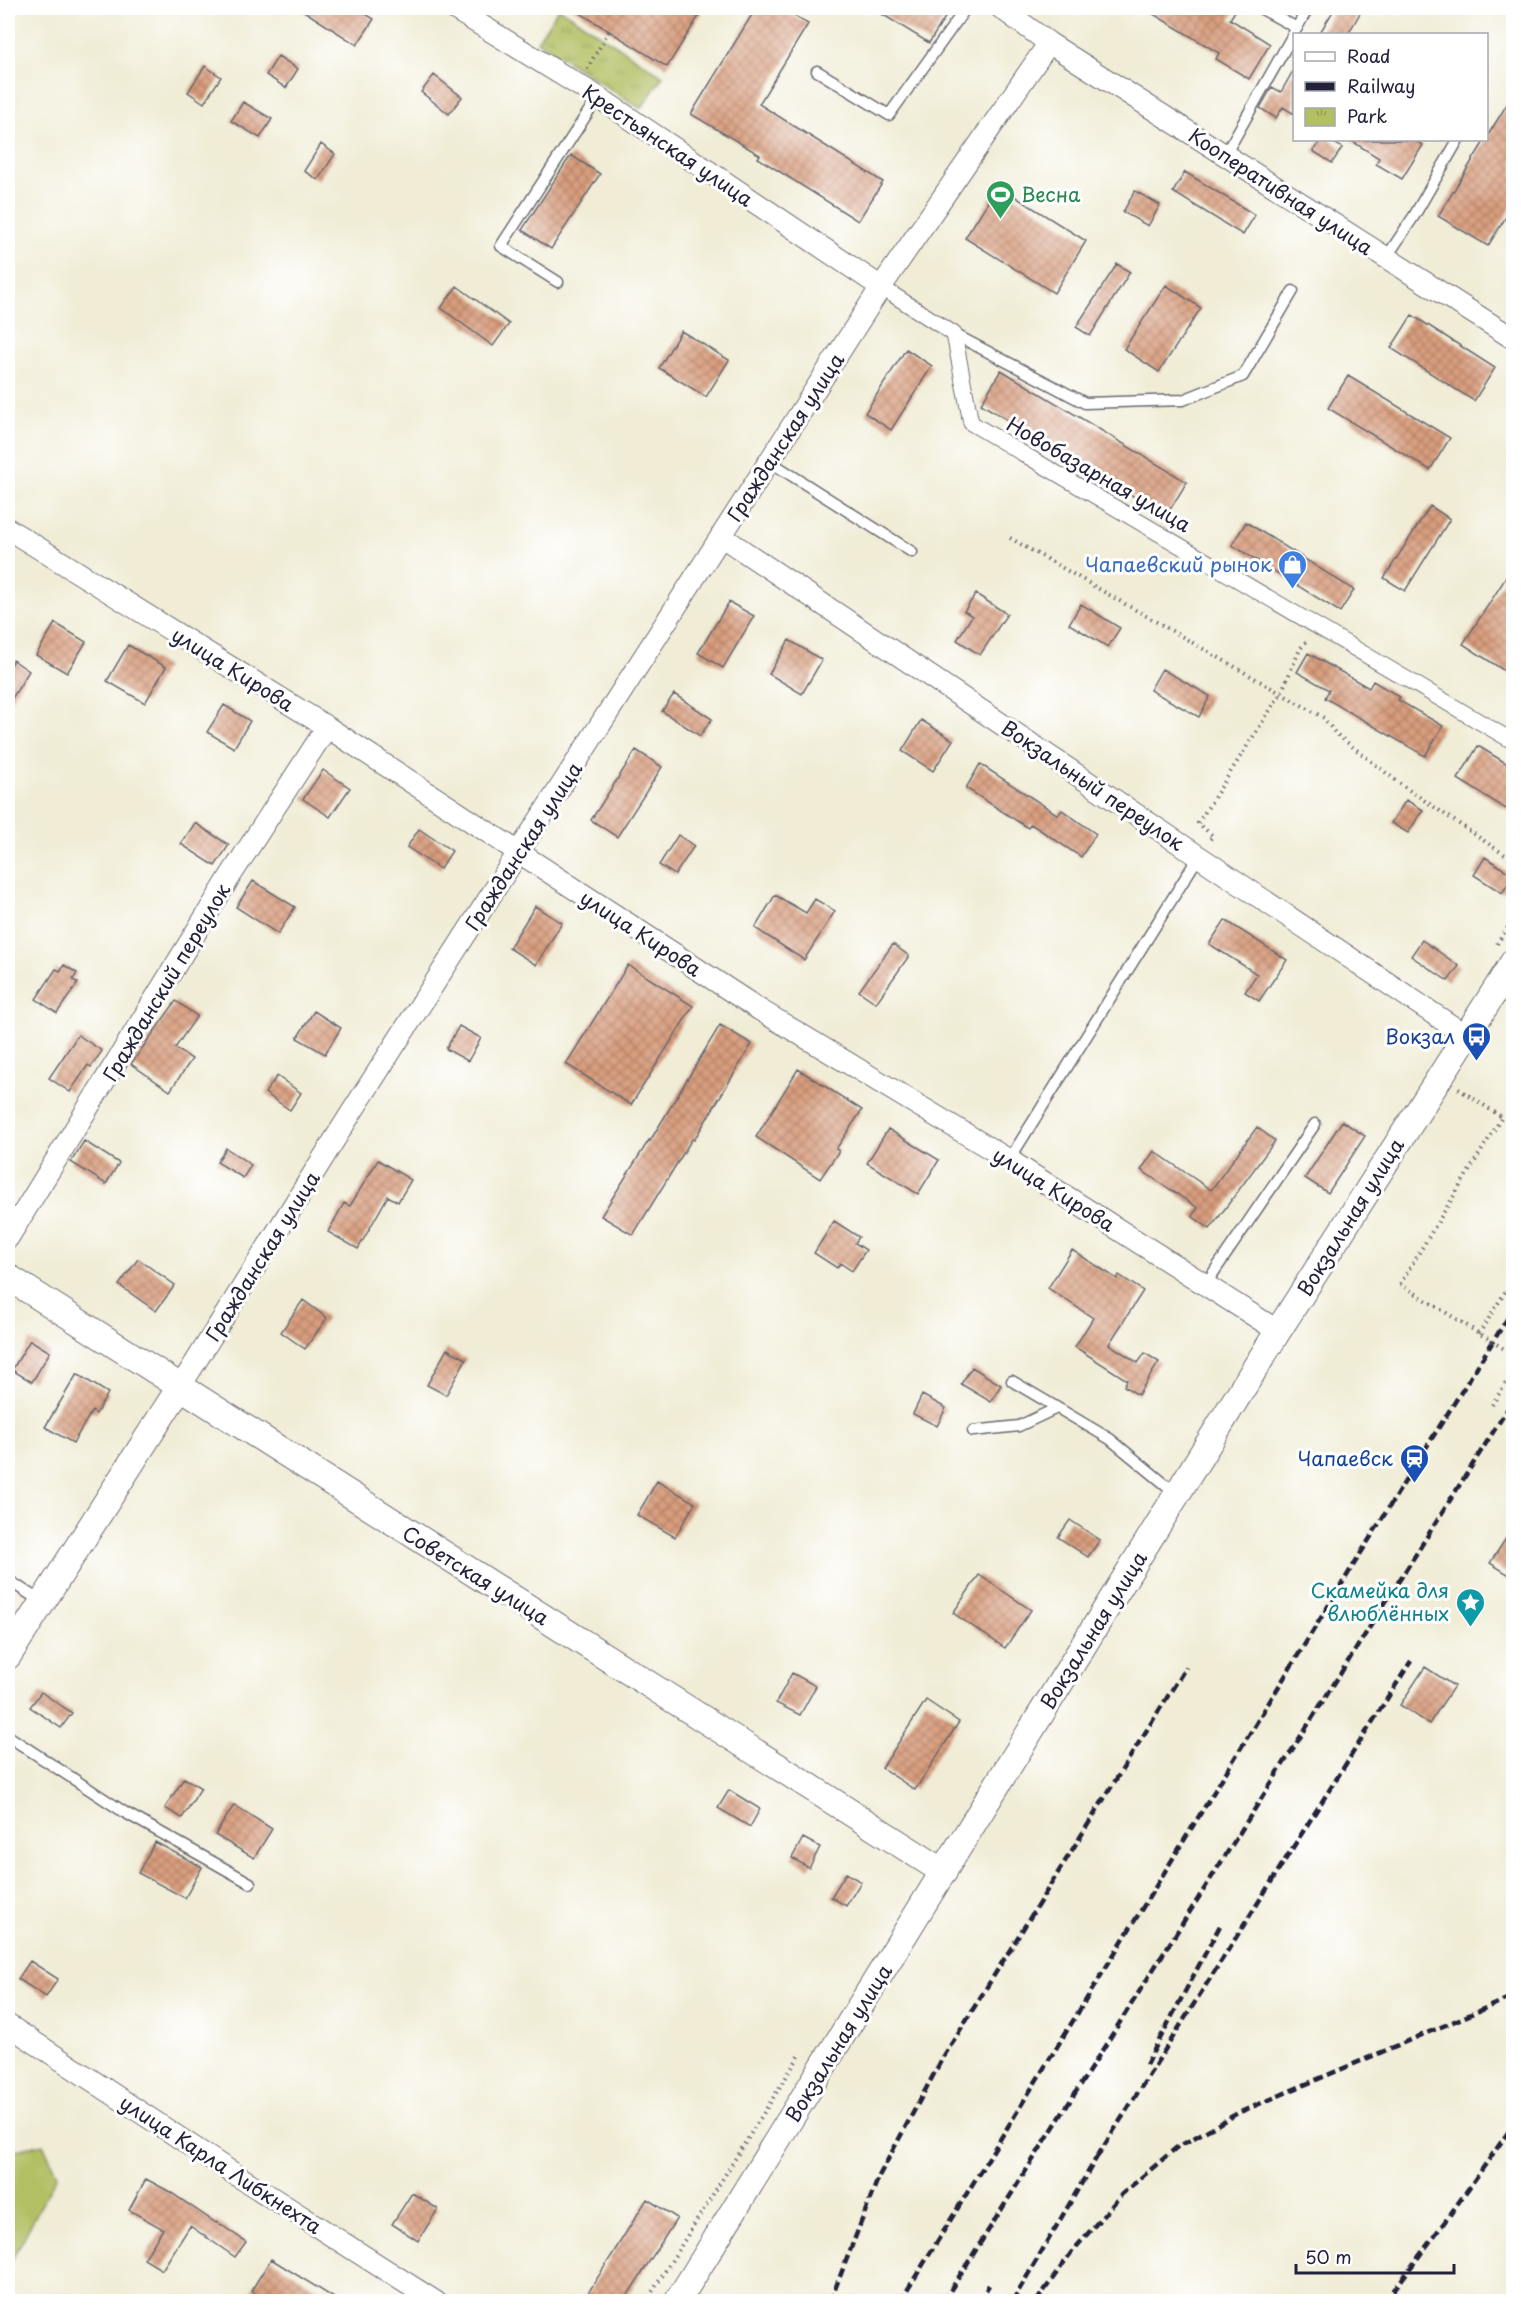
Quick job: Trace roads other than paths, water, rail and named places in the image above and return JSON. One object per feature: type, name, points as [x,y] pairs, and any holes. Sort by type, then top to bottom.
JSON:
[{"type":"street","name":"Крестьянская улица","points":[[453,8],[598,97],[880,287]]},
{"type":"street","name":"Кооперативная улица","points":[[1001,8],[1049,43],[1514,339]]},
{"type":"street","name":"Гражданская улица","points":[[8,1656],[348,1118],[880,287],[1049,43]]},
{"type":"street","points":[[880,287],[954,334]]},
{"type":"street","name":"Новобазарная улица","points":[[954,334],[971,423],[1514,742]]},
{"type":"street","name":"улица Кирова","points":[[8,529],[327,727],[760,1010],[1009,1160],[1278,1331]]},
{"type":"street","name":"Вокзальный переулок","points":[[721,536],[1465,1035]]},
{"type":"street","name":"Гражданский переулок","points":[[8,1238],[231,875],[327,727]]},
{"type":"street","name":"Вокзальная улица","points":[[677,2301],[945,1872],[1278,1331],[1514,961]]},
{"type":"street","name":"Советская улица","points":[[8,1278],[945,1872]]},
{"type":"street","name":"улица Карла Либкнехта","points":[[8,2025],[229,2170],[436,2301]]},
{"type":"lane","points":[[817,71],[889,115],[966,8]]},
{"type":"lane","points":[[1260,8],[1297,28]]},
{"type":"lane","points":[[1294,33],[1308,8]]},
{"type":"lane","points":[[1225,155],[1293,35]]},
{"type":"lane","points":[[558,282],[501,246],[598,97]]},
{"type":"lane","points":[[1386,258],[1414,216],[1457,141]]},
{"type":"lane","points":[[954,334],[1085,403],[1183,400],[1243,376],[1293,291]]},
{"type":"lane","points":[[769,461],[912,552]]},
{"type":"lane","points":[[1009,1160],[1199,856]]},
{"type":"lane","points":[[1205,1285],[1315,1124]]},
{"type":"lane","points":[[1012,1381],[1110,1439],[1177,1494]]},
{"type":"lane","points":[[973,1431],[1019,1426],[1057,1408]]},
{"type":"lane","points":[[8,1580],[43,1602]]},
{"type":"lane","points":[[8,1736],[124,1812],[250,1883]]},
{"type":"railway","points":[[900,2302],[1514,1308]]},
{"type":"railway","points":[[943,2302],[1514,1399]]},
{"type":"railway","points":[[1097,2157],[1411,1661]]},
{"type":"railway","points":[[830,2302],[879,2176],[942,2059],[1186,1667]]},
{"type":"railway","points":[[1146,2065],[1222,1922]]},
{"type":"railway","points":[[1036,2302],[1071,2253],[1122,2194],[1176,2148],[1238,2113],[1514,1996]]},
{"type":"railway","points":[[1385,2302],[1514,2124]]},
{"type":"railway","points":[[1012,2302],[1101,2150]]},
{"type":"railway","points":[[979,2302],[989,2285]]},
{"type":"place","name":"Весна","points":[[1000,220]]},
{"type":"place","name":"Чапаевский рынок","points":[[1293,590]]},
{"type":"place","name":"Вокзал","points":[[1476,1062]]},
{"type":"place","name":"Чапаевск","points":[[1414,1484]]},
{"type":"place","name":"Скамейка для влюблённых","points":[[1470,1628]]}]
